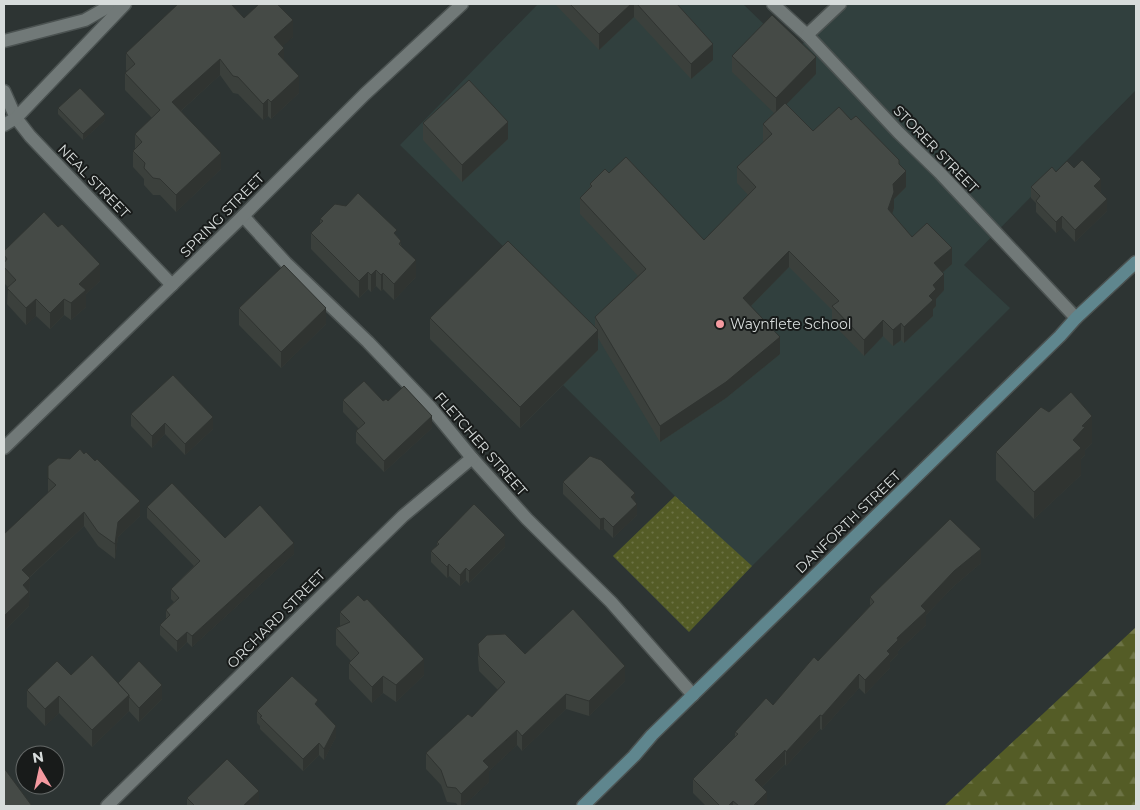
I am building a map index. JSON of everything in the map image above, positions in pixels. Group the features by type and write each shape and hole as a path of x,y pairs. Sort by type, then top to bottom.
{"street":[{"path":"4,41 85,20 113,4"},
{"path":"4,125 16,118 124,4"},
{"name":"SPRING STREET","path":"4,448 243,216 365,94 462,4"},
{"name":"STORER STREET","path":"773,4 807,35 1076,318"},
{"path":"807,35 840,4"},
{"name":"NEAL STREET","path":"4,91 16,118 30,136 172,285"},
{"name":"FLETCHER STREET","path":"243,216 286,263 368,342 431,408 472,458 527,519 612,602 693,695"},
{"name":"DANFORTH STREET","path":"583,806 693,695 1060,336 1076,318 1136,262"},
{"name":"ORCHARD STREET","path":"107,806 402,516 472,458"}],"shaded area":[{"name":"Waynflete School","path":"538,4 743,4 793,52 848,4 1136,4 1136,90 964,265 1010,308 752,566 689,632 613,556 675,496 563,385 520,428 430,339 513,256 400,145"}],"green space":[{"path":"675,496 752,566 689,632 613,556"},
{"path":"1136,627 1136,806 944,806"}],"building":[{"path":"178,4 231,4 244,18 259,4 277,4 293,20 274,37 284,48 278,54 299,76 271,102 268,99 263,104 238,77 233,76 220,59 172,102 221,153 176,195 160,179 153,178 144,168 145,163 133,151 142,142 135,134 160,110 125,73 135,64 126,53"},
{"path":"570,4 631,4 599,34"},
{"path":"637,4 677,4 713,44 691,64"},
{"path":"772,15 816,57 776,98 732,56"},
{"path":"469,80 508,122 462,165 423,123"},
{"path":"80,88 105,114 83,134 58,108"},
{"path":"785,103 813,131 839,107 851,120 856,116 899,160 899,164 906,171 893,184 894,192 888,209 912,237 927,223 952,248 934,263 944,274 933,285 936,289 929,296 933,300 904,327 901,323 893,330 883,320 864,340 832,306 839,301 789,251 743,298 780,337 726,382 660,426 595,317 646,269 580,198 592,186 590,184 605,169 609,173 626,157 704,240 756,187 737,167 772,134 763,124"},
{"path":"1082,160 1101,179 1094,186 1107,199 1075,230 1062,216 1056,222 1036,201 1040,196 1031,187 1052,167 1056,172 1067,161 1074,168"},
{"path":"358,193 397,230 394,233 401,241 399,244 416,260 394,284 383,273 381,275 376,270 371,275 368,272 359,281 311,233 323,221 320,219 335,204 346,206"},
{"path":"44,212 58,227 62,224 100,264 79,284 86,290 71,303 64,299 50,313 36,299 26,308 7,288 16,280 4,267 7,259 4,251"},
{"path":"508,241 598,330 520,407 430,318"},
{"path":"284,265 326,308 281,352 239,308"},
{"path":"173,375 213,417 185,444 165,423 152,436 131,414"},
{"path":"364,381 383,401 386,399 388,401 404,386 432,416 384,461 356,431 365,423 343,400"},
{"path":"1071,392 1092,416 1082,426 1085,427 1073,440 1081,448 1034,492 996,452 1041,407 1049,412"},
{"path":"80,449 95,461 97,459 140,501 118,522 115,544 98,532 84,512 22,570 30,578 23,585 29,592 4,616 4,534 56,485 48,478 48,466 58,458 70,459"},
{"path":"590,456 601,460 635,493 631,497 637,504 613,527 604,518 600,519 563,482"},
{"path":"172,483 225,538 260,505 294,543 192,636 187,632 177,641 160,625 170,615 166,610 179,598 171,589 200,561 147,507"},
{"path":"474,504 505,535 469,571 466,568 460,575 449,564 447,567 431,551 439,544 437,542"},
{"path":"950,519 981,549 954,571 921,606 926,611 897,638 898,640 887,651 890,654 865,680 859,674 822,716 820,715 786,752 785,750 755,780 767,792 753,806 739,806 733,801 728,806 720,806 693,779 738,734 735,732 766,698 773,705 814,657 818,661 874,602 870,597"},
{"path":"358,595 364,601 367,599 424,659 396,685 383,676 372,687 349,663 359,653 336,628 350,622 340,612"},
{"path":"573,609 625,666 589,701 566,694 522,736 517,730 483,761 489,767 461,794 456,788 447,787 441,770 426,753 468,714 472,717 505,682 479,656 478,644 487,635 505,634 525,654"},
{"path":"92,655 129,695 92,730 59,696 45,709 27,690 57,661 71,675"},
{"path":"139,661 162,685 139,708 118,683"},
{"path":"292,676 318,700 315,704 336,726 324,749 319,743 303,759 260,717 262,716 257,711"},
{"path":"227,759 259,791 243,806 195,806 187,798"},
{"path":"4,768 15,783 15,795 24,795 32,806 4,806"}],"place":[{"name":"Waynflete School","path":"720,324"}]}
